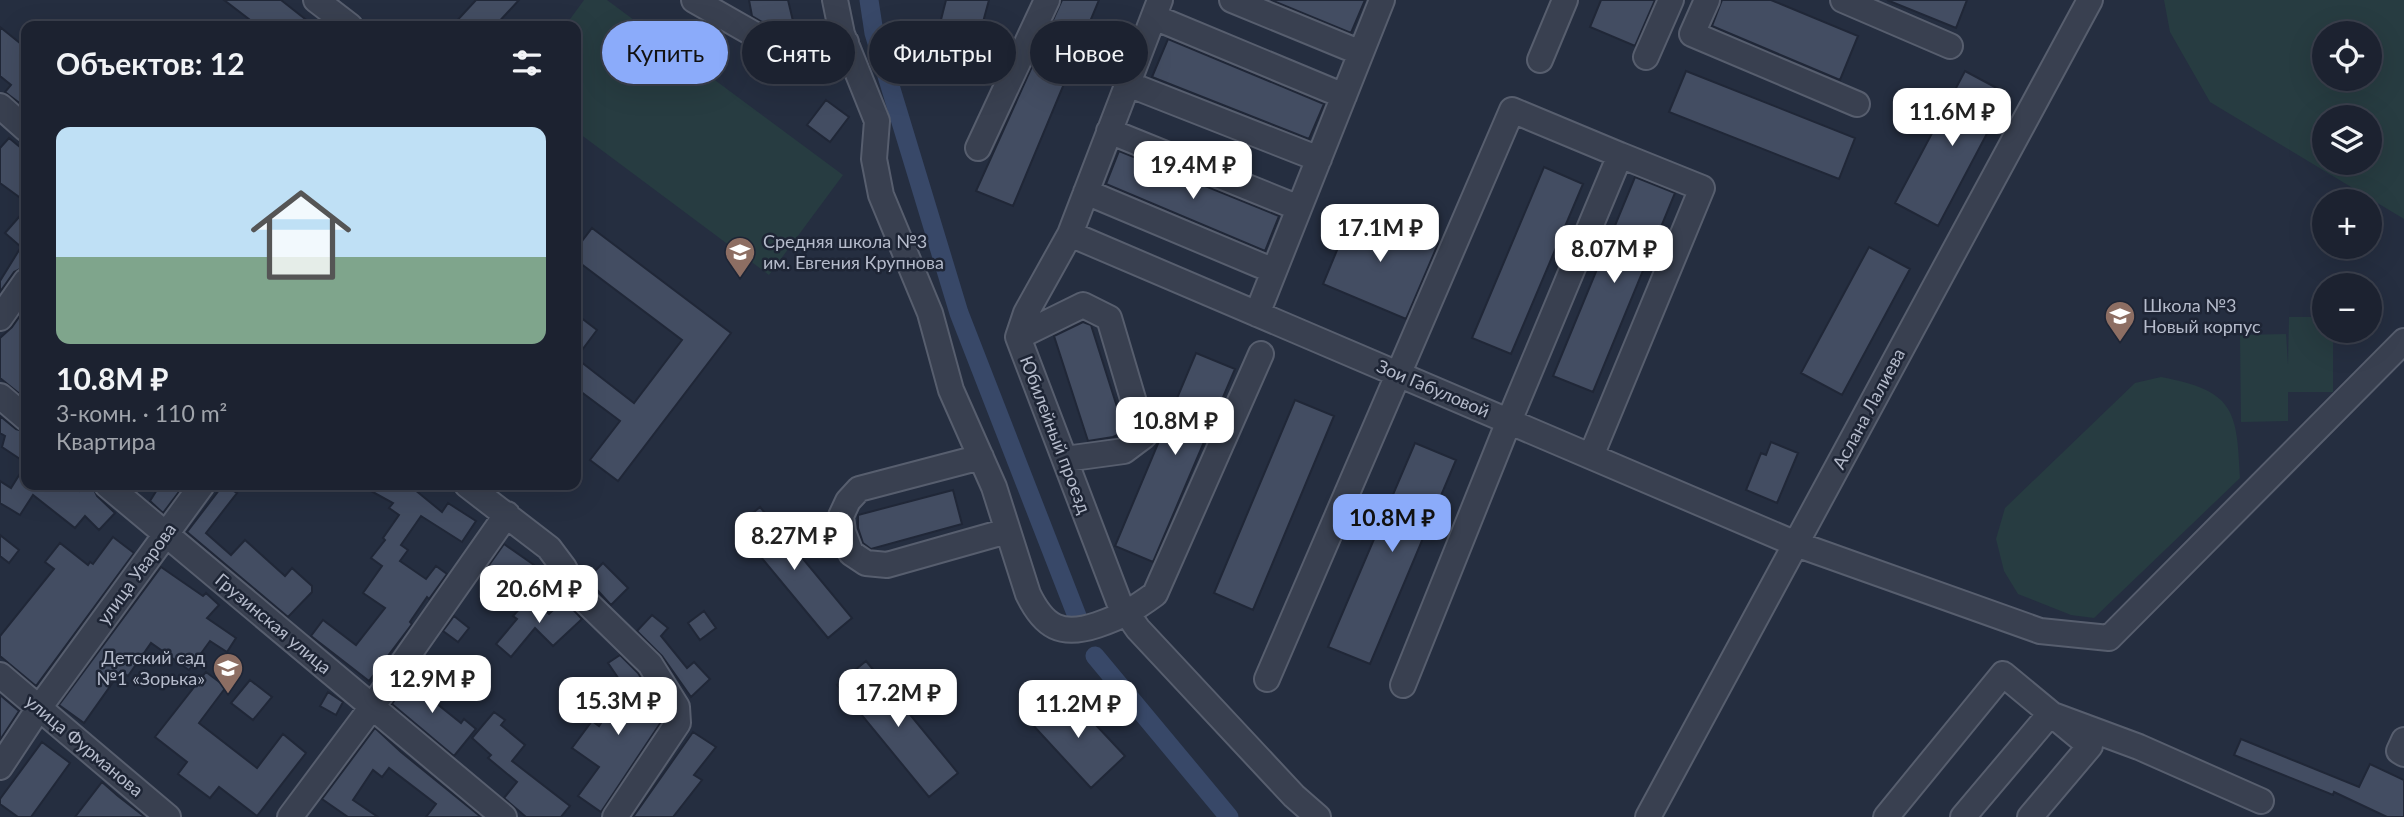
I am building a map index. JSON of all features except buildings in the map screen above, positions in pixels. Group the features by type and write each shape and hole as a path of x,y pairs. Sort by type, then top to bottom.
{"street":[{"path":"316,0 343,21"},
{"path":"694,0 742,27"},
{"path":"835,0 840,21"},
{"path":"978,148 1047,0"},
{"path":"1232,0 1361,53"},
{"path":"1258,314 1382,0"},
{"path":"1540,60 1565,0"},
{"path":"1646,57 1671,0"},
{"path":"1707,0 1692,34 1857,104"},
{"path":"1843,0 1950,46"},
{"name":"Аслана Лалиева","path":"1648,817 2090,0"},
{"path":"1157,9 1344,96"},
{"name":"Юбилейный проезд","path":"1148,32 1157,9"},
{"path":"855,65 877,121 874,159 881,195 930,313 951,390 994,487 1028,594 1045,620 1069,631 1082,630 1127,615 1155,594 1261,354"},
{"path":"1128,84 1319,159"},
{"name":"Юбилейный проезд","path":"1128,84 1070,234 1026,313 1018,337 1119,602 1127,615 1294,796 1318,817"},
{"path":"0,106 21,125"},
{"path":"1267,679 1512,110 1702,188 1591,456"},
{"path":"1109,131 1299,208"},
{"path":"1403,684 1620,155"},
{"path":"1086,192 1274,271"},
{"name":"Зои Габуловой","path":"1070,234 1796,544 2040,631 2109,638 2404,341"},
{"path":"0,318 21,288"},
{"path":"1018,337 1083,305 1109,318 1144,436 1124,451 1065,459"},
{"path":"0,396 21,414"},
{"path":"981,457 859,489 848,501 841,516 847,543 851,553 866,564 887,565 1007,531"},
{"name":"Грузинская улица","path":"113,490 504,817"},
{"name":"улица Уварова","path":"0,767 39,708 198,490"},
{"path":"474,490 549,548 564,568 577,593 650,664 677,707 678,723 615,817"},
{"path":"290,817 372,707 508,514"},
{"path":"1886,817 2003,674 2090,746 2030,817"},
{"name":"улица Фурманова","path":"0,675 168,817"},
{"path":"2050,714 2139,747 2261,801"},
{"path":"1963,817 2050,714"},
{"path":"2404,740 2399,751 2404,754"}],"green space":[{"path":"584,0 607,0 635,21 602,21 602,84 720,84 843,175 769,275 581,135 581,21 569,21"},
{"path":"2164,0 2404,0 2404,219 2382,206 2382,189 2354,189 2331,175 2382,175 2382,105 2312,105 2312,164 2210,102 2170,32"},
{"path":"2289,317 2312,317 2312,343 2333,343 2333,392 2288,392 2288,421 2241,422 2240,335 2286,334 2288,364"},
{"path":"2161,377 2204,389 2227,407 2237,435 2240,478 2094,618 2071,615 2018,594 2004,571 1996,539 2005,508 2135,383"}],"waterway":[{"path":"869,0 874,33 959,313 1077,616"},
{"path":"1095,656 1229,817"}],"place":[{"name":"Средняя школа №3 им. Евгения Крупнова","path":"740,279"},
{"name":"Школа №3 Новый корпус","path":"2120,343"},
{"name":"Детский сад №1 «Зорька»","path":"228,695"}]}
